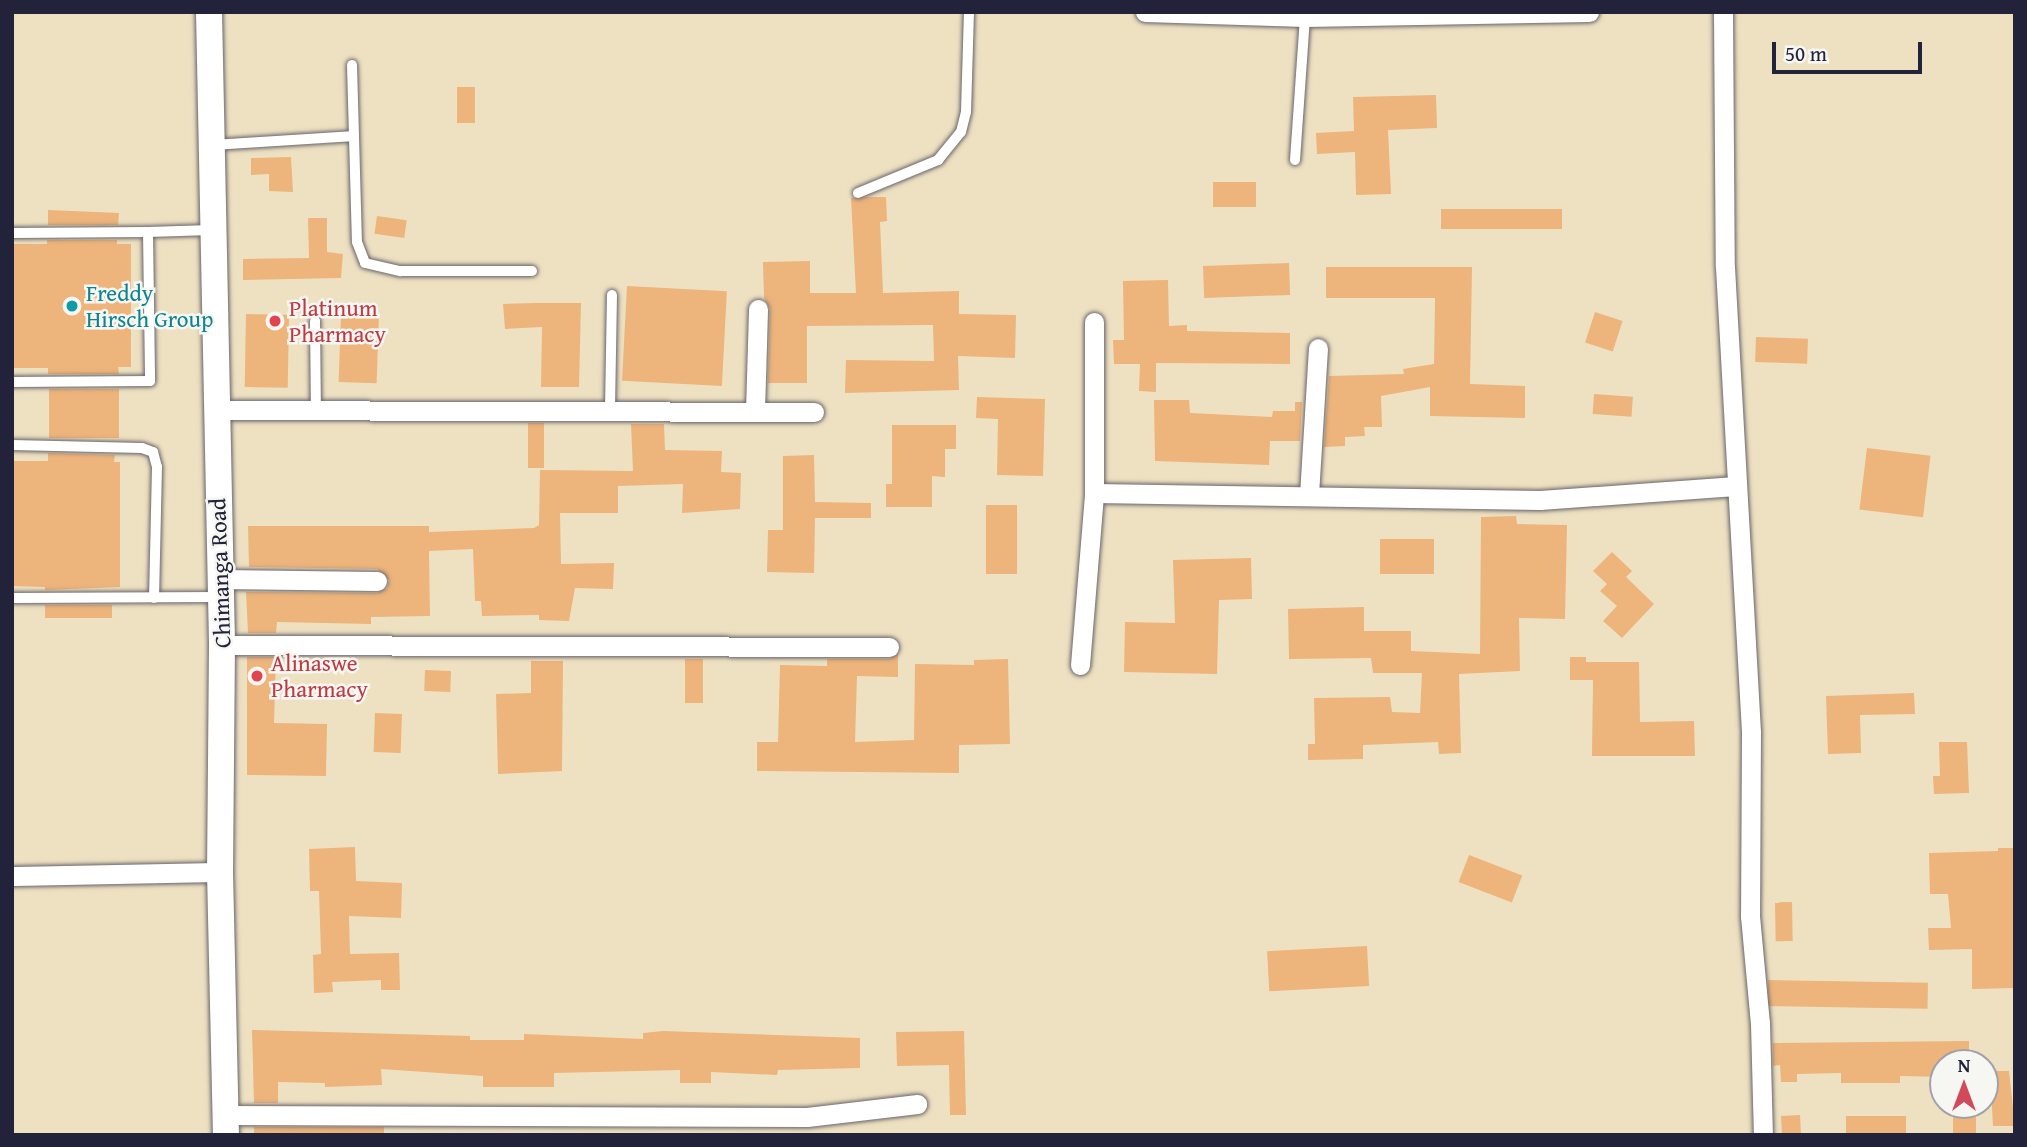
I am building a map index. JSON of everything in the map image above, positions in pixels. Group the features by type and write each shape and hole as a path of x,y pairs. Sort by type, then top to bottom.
{"street":[{"name":"Chimanga Road","path":"209,12 215,410 222,645 220,872 226,1125"},
{"path":"1144,12 1305,17 1589,12"},
{"path":"1723,12 1725,268 1735,486 1751,732 1750,916 1760,1023 1763,1135"},
{"path":"755,411 758,309"},
{"path":"1080,665 1094,493 1094,322"},
{"path":"1309,495 1318,348"},
{"path":"215,410 610,409 814,412"},
{"path":"1094,493 1540,500 1735,486"},
{"path":"220,588 377,581"},
{"path":"222,645 889,647"},
{"path":"12,876 220,872"},
{"path":"226,1125 807,1116 917,1104"}],"lane":[{"path":"858,192 938,160 961,132 966,112 969,12"},
{"path":"1295,160 1305,17"},
{"path":"352,65 357,242 365,262 401,271 532,271"},
{"path":"210,146 354,136"},
{"path":"12,233 213,230"},
{"path":"12,382 150,381 148,232"},
{"path":"610,409 612,295"},
{"path":"315,321 316,411"},
{"path":"12,445 142,448 153,452 157,467 154,598"},
{"path":"12,598 154,598 220,588"}],"building":[{"path":"457,87 475,87 475,123 457,123"},
{"path":"1436,95 1437,128 1388,130 1391,194 1356,195 1355,152 1317,154 1316,133 1354,131 1353,97"},
{"path":"291,157 293,192 269,191 269,174 251,175 251,158"},
{"path":"1213,182 1256,182 1256,207 1213,207"},
{"path":"886,197 887,221 880,222 883,293 959,291 959,314 1016,315 1015,358 958,356 959,390 845,393 846,360 934,361 933,325 807,326 807,383 768,383 770,309 764,298 763,262 810,261 810,293 856,293 851,198"},
{"path":"1441,209 1562,209 1562,229 1441,229"},
{"path":"48,210 119,213 118,225 48,225"},
{"path":"377,216 407,220 404,238 374,234"},
{"path":"308,218 327,218 327,252 343,254 341,278 243,280 243,259 309,258"},
{"name":"Freddy Hirsch Group","path":"47,240 117,240 117,244 131,244 131,367 118,367 119,374 48,374 48,368 12,368 12,244 47,244"},
{"path":"1289,263 1290,295 1204,298 1203,266"},
{"path":"1326,267 1472,267 1470,384 1525,386 1525,418 1430,416 1430,387 1381,396 1382,427 1364,427 1365,436 1345,437 1345,446 1324,447 1329,376 1404,374 1403,369 1434,364 1435,298 1326,298"},
{"path":"1168,280 1169,326 1187,325 1187,331 1290,333 1290,364 1156,363 1156,392 1139,391 1140,364 1114,364 1113,340 1124,340 1123,281"},
{"path":"627,286 727,291 722,386 622,381"},
{"path":"581,303 579,387 541,387 542,327 505,329 503,304"},
{"path":"1595,312 1623,321 1613,351 1585,342"},
{"path":"246,314 289,315 288,388 245,387"},
{"path":"341,314 379,315 377,383 339,382"},
{"path":"1756,337 1808,339 1807,364 1755,362"},
{"path":"49,389 119,389 119,438 49,438"},
{"path":"1594,394 1633,397 1632,417 1593,414"},
{"path":"977,397 1045,399 1043,476 997,475 998,419 976,418"},
{"path":"1154,400 1189,400 1190,413 1272,417 1273,411 1295,411 1295,402 1302,402 1300,441 1270,441 1269,465 1155,461"},
{"path":"528,423 544,423 544,468 528,468"},
{"path":"631,424 664,424 665,450 722,451 721,472 741,473 740,509 682,513 683,484 618,486 618,513 560,513 561,564 614,563 613,589 575,588 569,621 539,620 539,615 482,616 481,601 475,601 473,549 429,551 430,616 371,617 371,624 277,622 276,633 248,633 246,592 377,593 387,588 389,580 377,569 249,567 248,526 429,526 429,532 534,528 539,525 540,470 633,471"},
{"path":"892,425 956,425 956,449 945,449 945,477 932,476 932,507 886,507 886,484 892,484"},
{"path":"1867,448 1931,456 1923,517 1859,510"},
{"path":"48,453 115,455 114,462 120,462 120,587 45,590 45,587 12,586 12,461 48,461"},
{"path":"814,455 815,502 871,503 871,518 815,518 814,573 767,572 768,530 783,530 783,456"},
{"path":"986,505 1017,505 1017,574 986,574"},
{"path":"1516,516 1517,524 1567,525 1565,619 1519,618 1520,671 1459,674 1461,753 1439,754 1438,742 1363,745 1363,759 1308,760 1308,744 1315,744 1314,698 1390,697 1392,712 1420,713 1422,673 1373,673 1371,658 1289,659 1288,609 1364,607 1364,631 1411,631 1411,651 1480,654 1481,517"},
{"path":"1380,539 1434,539 1434,574 1380,574"},
{"path":"1612,552 1632,571 1626,577 1654,604 1622,638 1603,621 1617,606 1600,591 1607,584 1593,571"},
{"path":"1251,558 1252,599 1219,600 1217,674 1124,672 1125,622 1175,623 1173,560"},
{"path":"45,605 112,605 112,618 45,618"},
{"path":"898,654 898,677 857,676 855,742 914,740 915,664 974,665 974,660 1008,659 1010,744 959,745 959,773 757,771 757,742 778,742 780,665 827,666 827,659 889,659"},
{"path":"247,657 276,657 274,723 327,724 326,776 247,775"},
{"path":"1570,657 1586,657 1586,662 1639,662 1640,722 1694,721 1695,756 1592,756 1593,680 1570,680"},
{"path":"685,659 703,659 703,703 685,703"},
{"path":"531,661 563,661 562,771 498,774 496,694 531,693"},
{"path":"425,670 451,671 450,692 424,691"},
{"path":"1914,693 1915,714 1860,715 1861,753 1828,754 1826,696"},
{"path":"375,713 402,714 401,753 374,752"},
{"path":"1939,742 1967,742 1969,793 1934,794 1933,776 1940,776"},
{"path":"355,847 356,881 402,883 401,918 349,916 350,954 399,953 400,990 381,990 381,980 332,982 333,992 314,993 313,955 321,954 319,891 310,891 309,849"},
{"path":"1998,848 2015,848 2015,988 1972,989 1972,949 1929,950 1928,928 1951,928 1948,894 1930,894 1929,853 1998,851"},
{"path":"1469,855 1522,875 1512,903 1459,882"},
{"path":"1775,902 1792,902 1793,941 1776,941"},
{"path":"1367,946 1369,986 1269,991 1267,951"},
{"path":"1768,980 1928,983 1928,1009 1768,1006"},
{"path":"252,1030 470,1036 470,1040 524,1040 524,1034 643,1039 643,1033 663,1031 860,1038 860,1068 778,1070 777,1075 711,1072 711,1083 680,1083 680,1070 554,1073 554,1087 483,1087 483,1076 381,1069 382,1085 325,1087 325,1083 278,1082 278,1103 254,1103"},
{"path":"964,1031 966,1115 950,1115 949,1065 897,1066 896,1032"},
{"path":"1969,1041 1969,1049 1929,1049 1929,1077 1900,1076 1900,1083 1841,1083 1841,1073 1797,1074 1797,1082 1781,1082 1780,1065 1773,1066 1773,1043"},
{"path":"1999,1071 2009,1071 2015,1126 1993,1126 1993,1119 1999,1119"},
{"path":"1800,1115 1801,1135 1782,1135 1781,1116"},
{"path":"1846,1116 1906,1116 1906,1135 1846,1135"},
{"path":"1953,1119 1976,1119 1976,1135 1953,1135"},
{"path":"254,1127 384,1127 384,1135 254,1135"}],"place":[{"name":"Freddy Hirsch Group","path":"72,306"},
{"name":"Platinum Pharmacy","path":"275,321"},
{"name":"Alinaswe Pharmacy","path":"257,676"}]}
